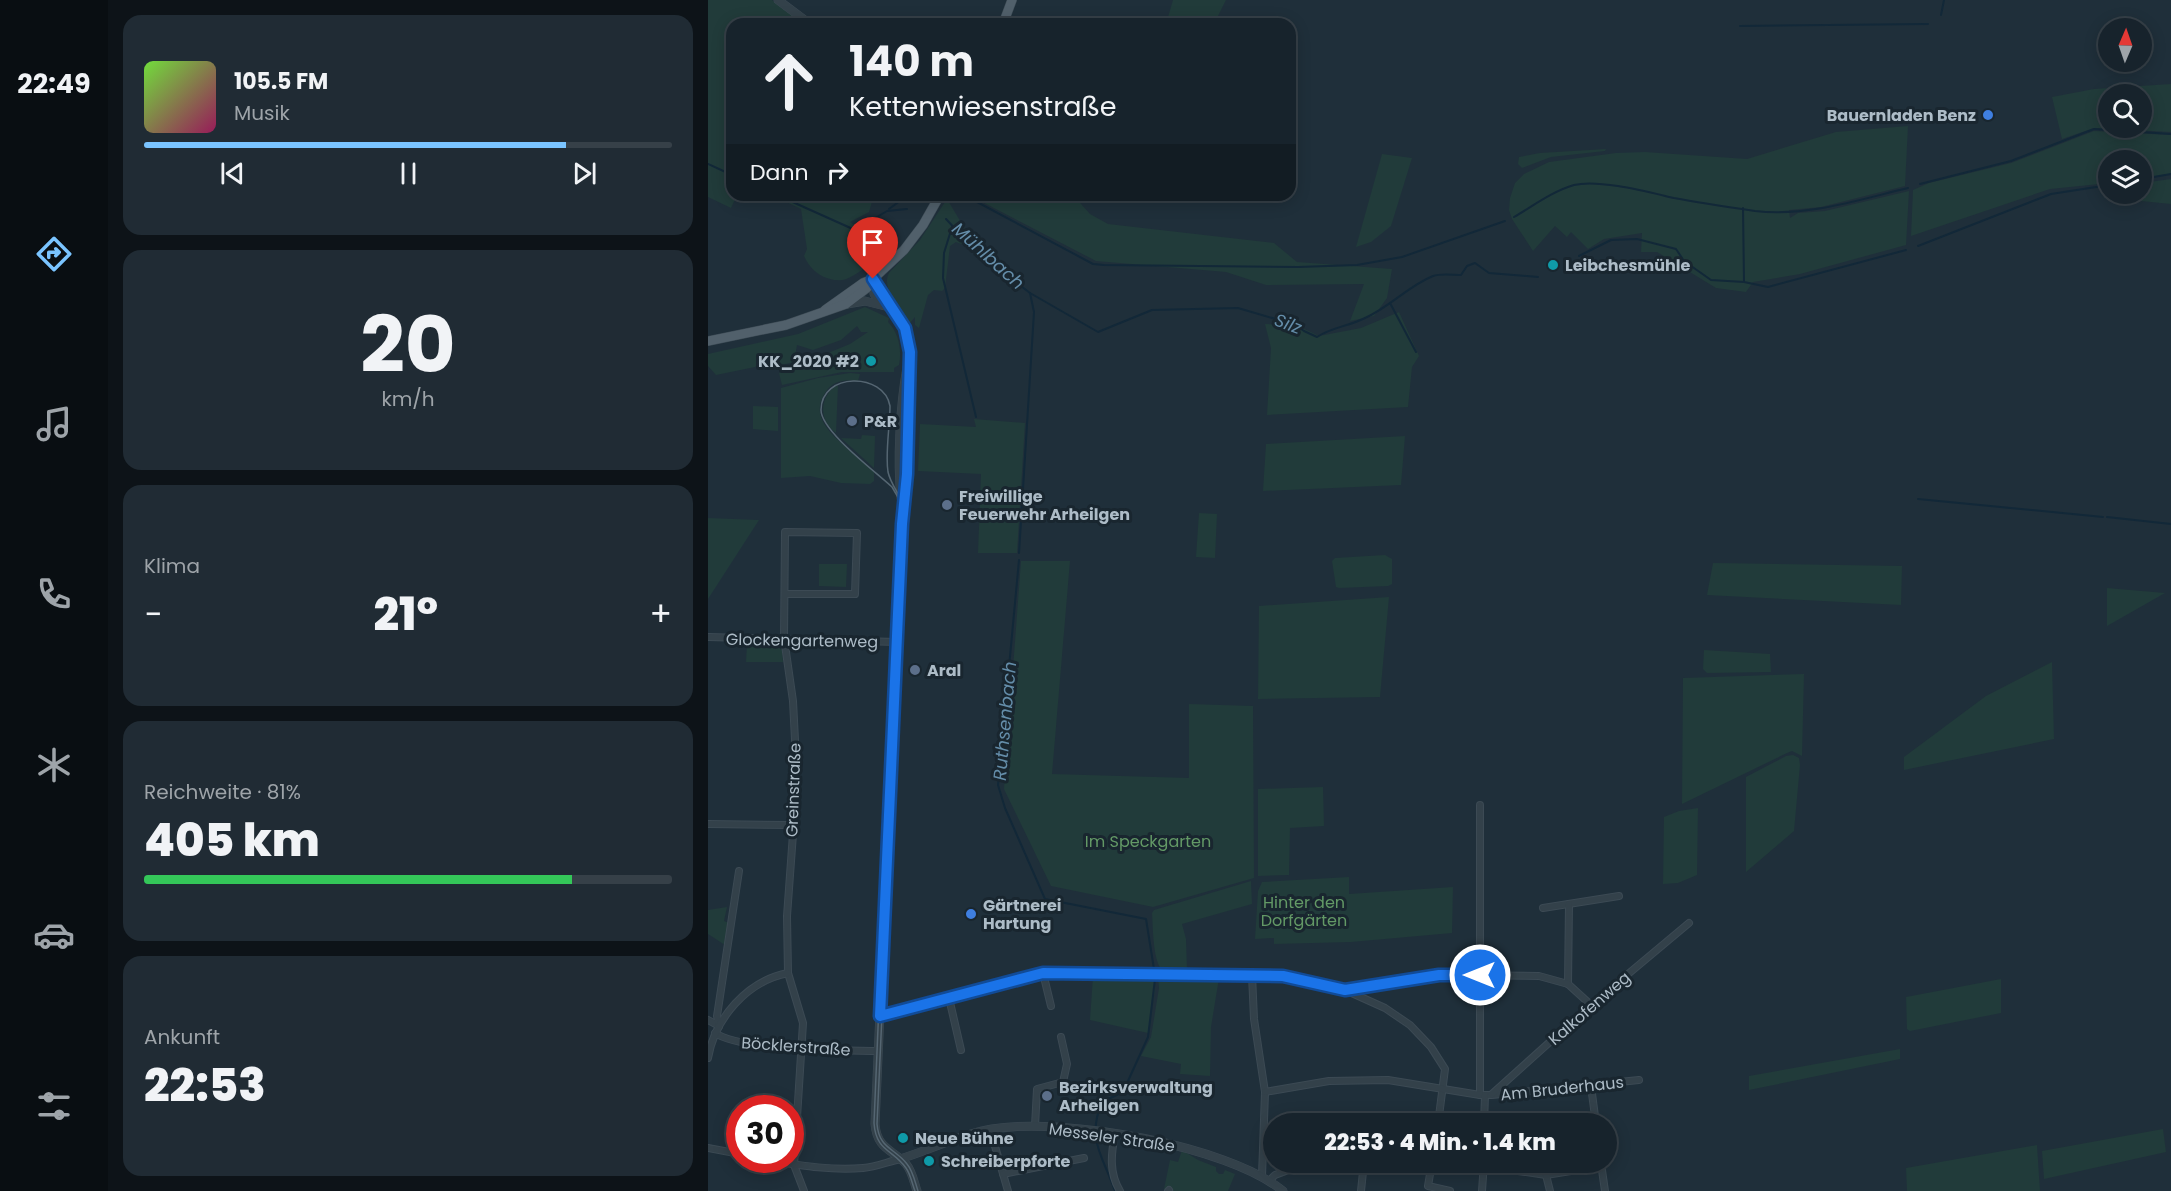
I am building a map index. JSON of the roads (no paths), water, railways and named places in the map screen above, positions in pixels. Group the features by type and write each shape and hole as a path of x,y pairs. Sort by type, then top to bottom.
{"main road":[{"path":"1005,18 1012,0"},
{"path":"708,341 779,327 846,304 867,288 910,242 937,201"},
{"path":"824,310 863,282 873,279"}],"street":[{"path":"778,0 802,18"},
{"path":"873,279 874,294 898,316"},
{"path":"873,279 905,328 908,342 908,359 903,388 899,473 903,511 876,1132 887,1150 908,1168 916,1191"},
{"path":"846,304 865,301 886,307"},
{"name":"Greinstraße","path":"785,594 855,594 857,533 785,532 784,638 796,739 797,779 787,916 788,973 802,1023 798,1095"},
{"name":"Glockengartenweg","path":"708,638 897,642"},
{"path":"1480,805 1480,975 1485,1113"},
{"path":"708,824 793,825"},
{"path":"708,1058 717,1030 717,1016 739,871"},
{"path":"1543,908 1619,896"},
{"path":"1568,984 1569,904"},
{"name":"Kalkofenweg","path":"1486,1095 1689,923"},
{"path":"717,1030 750,988 763,980 788,973"},
{"path":"880,1016 1043,973 1283,976 1345,990 1385,1008 1410,1025 1431,1047 1445,1069 1439,1113"},
{"path":"1043,973 1052,1006"},
{"path":"1252,975 1254,1019 1264,1092 1266,1178 1280,1173"},
{"path":"1345,990 1439,975 1539,976 1568,984 1591,1005"},
{"path":"949,998 961,1050"},
{"name":"Böcklerstraße","path":"708,1020 724,1039 732,1041 878,1051"},
{"path":"1035,1126 1037,1089 1063,1082 1067,1064 1061,1037"},
{"name":"Am Bruderhaus","path":"1264,1092 1329,1081 1396,1080 1486,1095 1639,1080"},
{"path":"1591,1086 1595,1113"},
{"name":"Messeler Straße","path":"900,1159 990,1129 1035,1126 1115,1134 1184,1148 1266,1178 1283,1191"},
{"path":"990,1129 1008,1191"},
{"path":"1115,1134 1111,1150 1112,1173 1120,1191"},
{"path":"708,1148 726,1151"},
{"path":"1003,1174 1018,1169 1084,1158"},
{"path":"804,1166 851,1169 871,1167 900,1159"},
{"path":"797,1173 804,1191"},
{"path":"1362,1191 1363,1173"},
{"path":"1430,1173 1428,1186 1449,1191"},
{"path":"1482,1191 1483,1173"},
{"path":"1535,1173 1546,1175 1556,1173"},
{"path":"1603,1173 1605,1191"},
{"path":"1546,1175 1550,1191"}],"waterway":[{"path":"1941,15 1944,0"},
{"path":"1740,26 1928,24"},
{"path":"1920,184 2011,161 2094,129 2171,134"},
{"name":"Mühlbach","path":"708,164 726,172"},
{"path":"2152,177 2171,174"},
{"path":"1514,217 1558,191 1584,184 1610,185 1694,202 1774,212 1813,210 1908,188"},
{"path":"1918,246 2051,194 2098,187"},
{"name":"Mühlbach","path":"790,201 855,230 887,211 907,209"},
{"path":"889,209 900,201"},
{"path":"975,201 1093,264 1104,265 1298,267 1357,265 1402,257 1505,221"},
{"path":"1743,208 1744,282"},
{"name":"Silz","path":"946,219 977,252 1030,293 1098,332 1152,310 1238,308 1296,325 1317,337 1359,321 1383,308 1424,280 1440,275 1461,275 1467,266 1475,263 1489,273 1538,277"},
{"path":"952,227 944,253 943,278 976,417"},
{"path":"1579,256 1611,240 1637,239 1676,249 1684,261 1711,280 1744,282 1768,287 1906,250"},
{"name":"Ruthsenbach","path":"1019,553 1034,312 1030,293"},
{"path":"1390,303 1416,352"},
{"path":"1918,499 2103,517"},
{"path":"2107,517 2171,524"},
{"name":"Ruthsenbach","path":"1019,560 998,785 1005,808 1045,899 1146,919 1154,969"},
{"name":"Ruthsenbach","path":"1115,1191 1098,1148 1097,1115 1102,1102 1123,1092 1148,1037 1155,979"}],"tram line":[{"path":"915,1191 906,1168 878,1140 874,1123 900,506 892,487 839,440 823,419 821,410 824,398 831,389 841,383 853,381 866,382 877,387 885,395 890,406 888,472 905,511 877,1124 881,1139 909,1167 918,1191"}],"place":[{"name":"Bauernladen Benz","path":"1988,115"},
{"name":"Leibchesmühle","path":"1553,265"},
{"name":"KK_2020 #2","path":"871,361"},
{"name":"P&R","path":"852,421"},
{"name":"Freiwillige Feuerwehr Arheilgen","path":"947,505"},
{"name":"Aral","path":"915,670"},
{"name":"Gärtnerei Hartung","path":"971,914"},
{"name":"Bezirksverwaltung Arheilgen","path":"1047,1096"},
{"name":"Neue Bühne","path":"903,1138"},
{"name":"Schreiberpforte","path":"929,1161"}],"park label":[{"name":"Im Speckgarten","path":"1148,841"},
{"name":"Hinter den Dorfgärten","path":"1304,911"}]}
